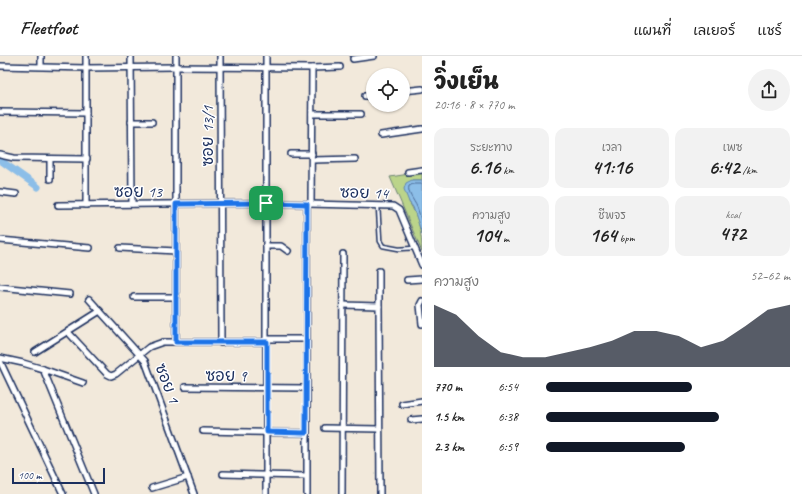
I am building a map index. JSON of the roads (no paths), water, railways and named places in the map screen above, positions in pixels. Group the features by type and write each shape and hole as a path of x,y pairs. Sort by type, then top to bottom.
{"street":[{"path":"41,56 41,66"},
{"path":"86,56 86,205"},
{"path":"131,56 132,204"},
{"path":"176,56 176,342"},
{"name":"ซอย 13/1","path":"220,56 221,342"},
{"path":"266,56 266,494"},
{"path":"353,59 374,56"},
{"path":"0,66 86,68 340,67"},
{"path":"307,494 306,339 309,204 312,157 312,68"},
{"path":"410,90 422,89"},
{"path":"0,112 86,113"},
{"path":"312,114 361,114"},
{"path":"131,122 152,122"},
{"path":"381,135 422,129"},
{"path":"291,154 355,160"},
{"path":"0,155 14,158 87,159"},
{"path":"50,159 50,179"},
{"path":"408,172 422,170"},
{"path":"0,192 16,194"},
{"name":"ซอย 13","path":"58,204 266,203"},
{"name":"ซอย 14","path":"266,203 393,206 397,208 422,265"},
{"path":"0,240 90,248"},
{"path":"266,246 281,246 288,251"},
{"path":"120,248 176,251"},
{"path":"342,494 343,254"},
{"path":"379,271 380,494"},
{"path":"407,280 422,279"},
{"path":"0,287 70,294"},
{"path":"134,297 176,297"},
{"name":"ซอย 1","path":"89,298 140,354 148,367 194,494"},
{"path":"422,301 420,305 422,324"},
{"path":"343,305 379,306"},
{"path":"35,352 100,311"},
{"path":"68,332 110,376 116,374 140,354 155,344 176,342 306,339"},
{"path":"0,359 23,362 83,383"},
{"path":"0,359 63,494"},
{"path":"43,369 94,494"},
{"name":"ซอย 9","path":"185,387 306,388"},
{"path":"402,404 422,401"},
{"path":"411,420 422,419"},
{"path":"325,428 379,429"},
{"path":"203,431 306,433"},
{"path":"223,474 306,476"},
{"path":"152,488 188,477"}],"lane":[{"path":"378,205 380,241 383,246 399,249 415,248"}],"water":[{"path":"412,180 422,180 422,234 413,207 409,202 404,189 406,183"}],"waterway":[{"path":"0,160 38,187"}]}
